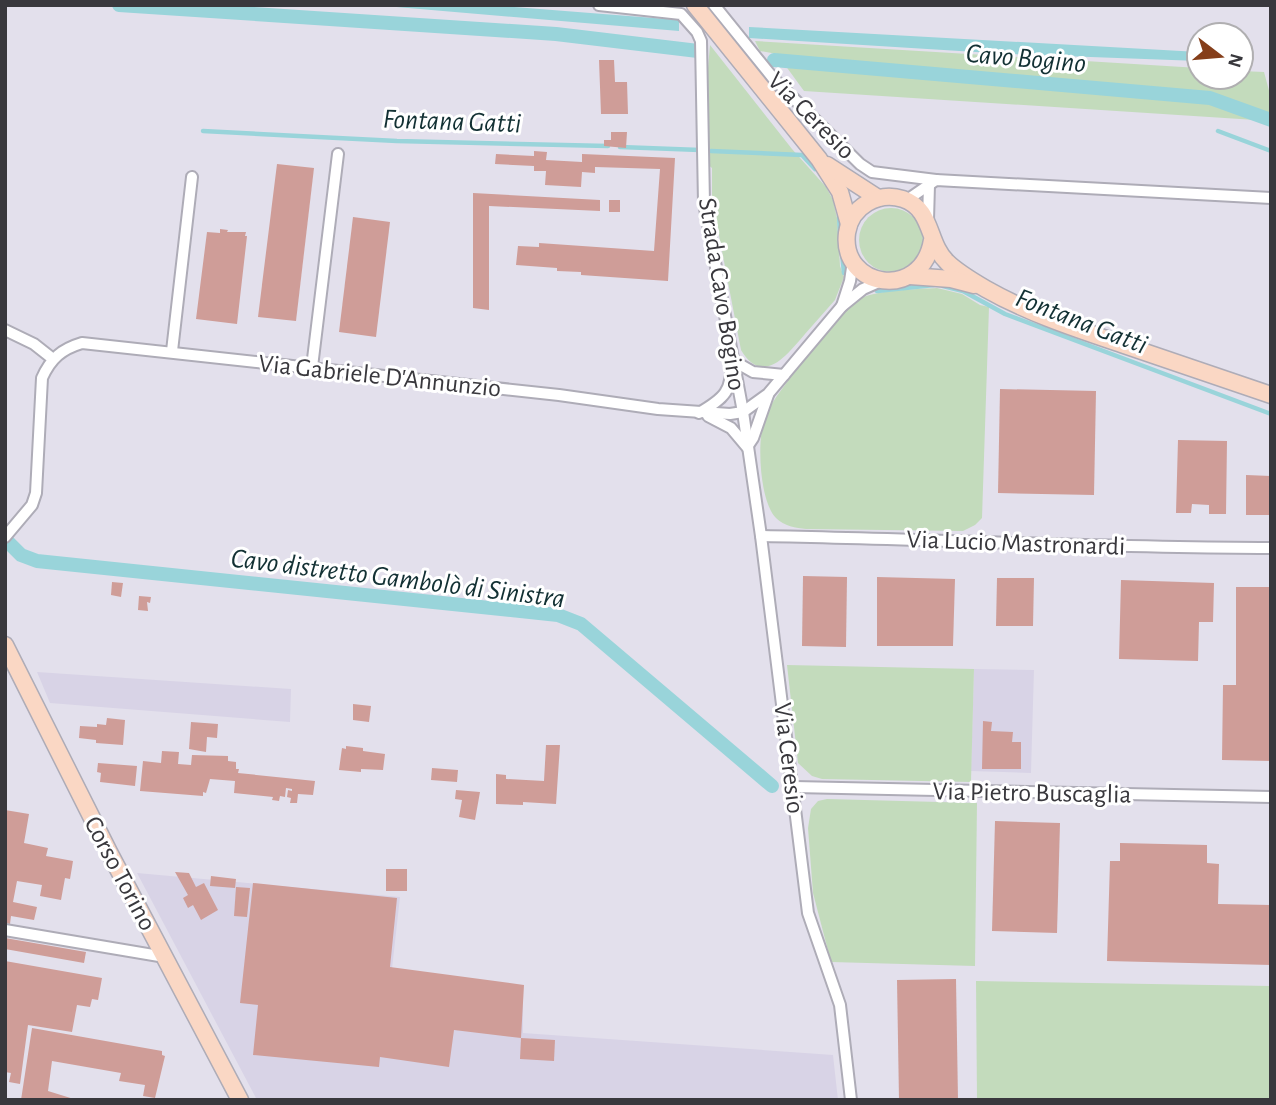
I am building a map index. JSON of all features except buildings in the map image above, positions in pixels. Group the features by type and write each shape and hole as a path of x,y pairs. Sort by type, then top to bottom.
{"main road":[{"path":"695,5 819,159 841,192 849,224 847,243 853,261 865,274 881,281 896,281 911,276 951,279 985,289"},
{"path":"819,159 878,198"},
{"path":"849,224 860,208 878,198 906,200 920,209 928,222 932,240 946,261 985,289 1044,318 1271,395"},
{"path":"911,276 926,261 932,240"},
{"name":"Corso Torino","path":"5,645 109,852 240,1100"}],"street":[{"name":"Strada Cavo Bogino","path":"599,5 681,14 700,37 703,49 704,203 743,412"},
{"name":"Via Ceresio","path":"714,5 773,78 860,164 872,172 933,182"},
{"path":"312,368 338,154"},
{"path":"172,351 192,177"},
{"path":"906,200 933,182 1271,198"},
{"path":"928,222 933,182"},
{"path":"842,306 853,261"},
{"path":"743,412 768,394 842,306 863,289 881,281"},
{"path":"5,330 34,344 53,359 42,377 36,493 32,505 9,526 5,537"},
{"name":"Via Gabriele D'Annunzio","path":"53,359 60,352 82,342 699,413 743,412"},
{"path":"699,413 727,393 732,375 732,360 753,372 784,375"},
{"path":"699,413 731,428 747,447 768,394"},
{"name":"Via Ceresio","path":"743,412 794,787 808,913 840,1005 851,1100"},
{"name":"Via Lucio Mastronardi","path":"761,536 1179,548 1271,548"},
{"name":"Via Pietro Buscaglia","path":"794,787 1271,797"},
{"path":"5,930 165,957"}],"shaded area":[{"path":"974,669 1034,670 1031,773 971,771"},
{"path":"37,672 291,689 290,722 50,703"},
{"path":"137,873 400,897 392,969 523,986 523,1033 833,1055 838,1100 257,1100"}],"green space":[{"path":"755,41 1185,67 1185,91 1255,91 1255,72 1264,72 1271,98 1271,121 804,91 777,54 760,51"},
{"path":"710,45 792,149 826,187 833,200 837,218 840,266 844,277 835,300 783,358 766,367 749,361 741,350 712,199 712,168 707,164 707,80"},
{"path":"891,208 903,210 914,217 921,228 921,252 914,263 903,270 891,272 879,270 868,263 861,252 859,240 861,228 868,217 879,210"},
{"path":"937,288 962,294 980,305 989,307 982,518 963,531 806,529 779,521 770,510 766,498 760,452 763,424 772,403 840,317 862,298 888,292"},
{"path":"787,665 974,669 971,782 822,779 812,776 798,763"},
{"path":"827,799 977,803 975,966 831,962 813,893 808,828 811,809 818,801"},
{"path":"976,981 1271,986 1271,1100 977,1100"}],"water":[{"path":"373,5 489,5 679,20 679,31"},
{"path":"749,27 1185,51 1185,60 1008,54 749,38"}],"waterway":[{"name":"Cavo Bogino","path":"119,5 556,34 698,51"},
{"name":"Cavo Bogino","path":"774,60 1210,98 1271,120"},
{"name":"Fontana Gatti","path":"203,131 397,141 608,146"},
{"path":"1218,131 1271,151"},
{"name":"Fontana Gatti","path":"620,147 700,150"},
{"name":"Fontana Gatti","path":"711,151 802,155 815,169"},
{"name":"Fontana Gatti","path":"839,215 840,234"},
{"name":"Fontana Gatti","path":"842,253 844,273"},
{"name":"Fontana Gatti","path":"877,291 934,285"},
{"name":"Fontana Gatti","path":"943,286 963,291 1005,314 1271,414"},
{"name":"Cavo distretto Gambolò di Sinistra","path":"9,543 21,555 37,561 558,615 581,624 772,786"}]}
